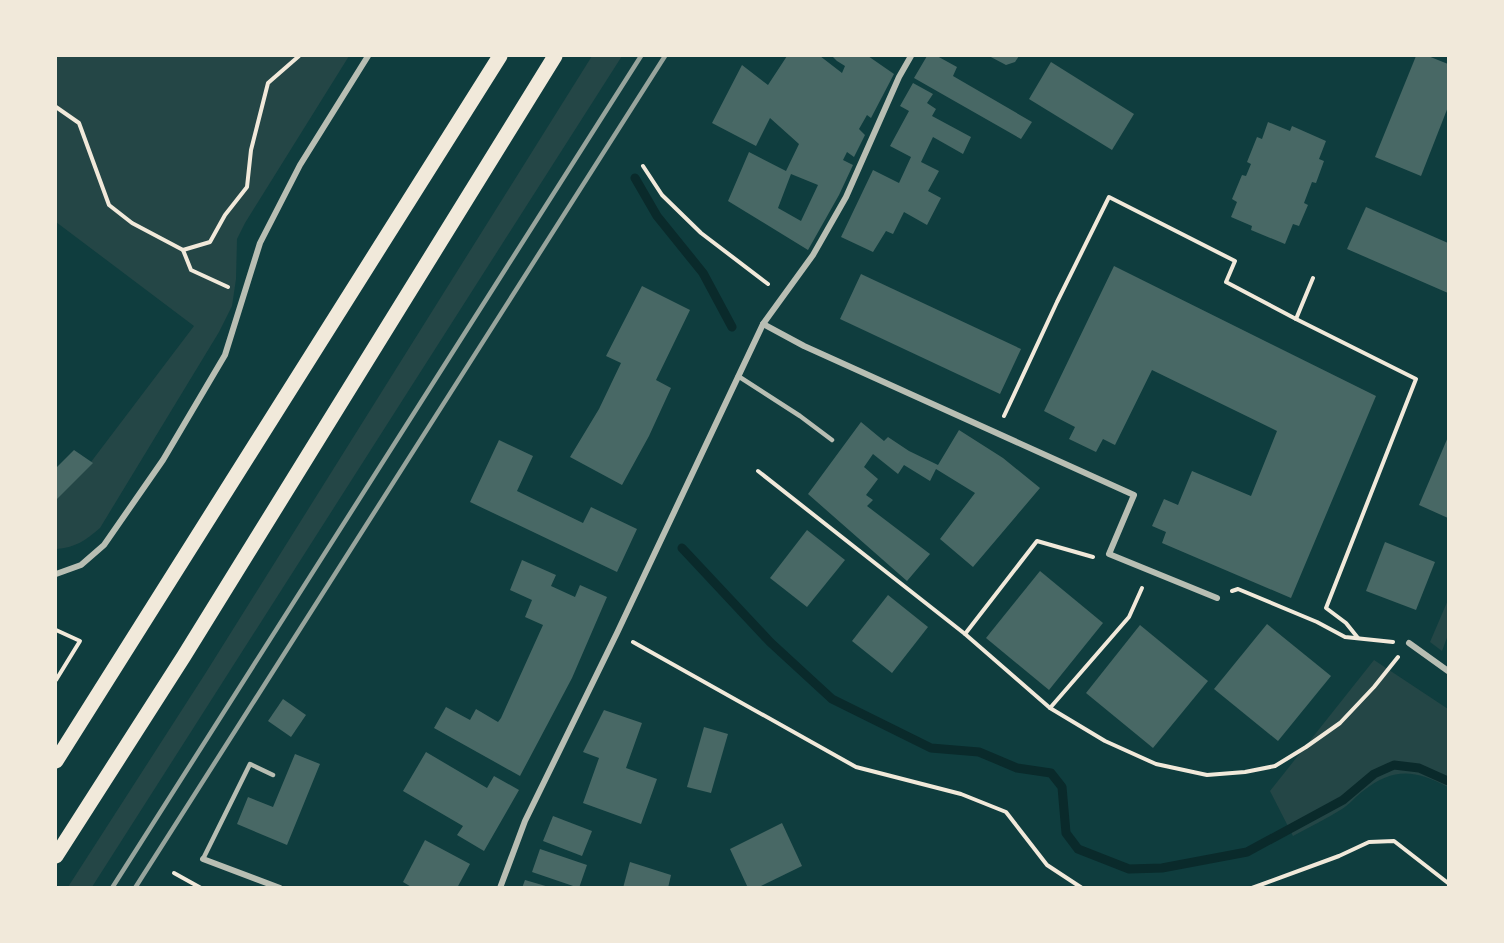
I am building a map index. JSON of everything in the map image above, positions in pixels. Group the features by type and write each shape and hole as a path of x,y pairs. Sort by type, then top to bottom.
{"main road":[{"path":"56,761 500,56"},
{"path":"56,856 184,656 555,56"}],"street":[{"path":"56,574 81,565 104,545 163,460 225,355 260,243 300,165 369,56"},
{"path":"500,888 525,821 763,324 813,255 846,197 899,77 911,56"},
{"path":"763,324 804,346 1134,495 1108,554 1217,598"},
{"path":"1409,643 1449,671"},
{"path":"203,859 280,888"}],"lane":[{"path":"738,376 800,416 832,440"},
{"path":"203,859 250,764 273,775"}],"path":[{"path":"183,250 210,242 225,215 247,187 251,150 268,83 299,56"},
{"path":"56,107 79,123 109,205 132,223 183,250 191,270 243,294"},
{"path":"644,165 662,195 701,233 783,295"},
{"path":"996,433 1109,197 1235,261 1226,282 1416,379 1326,608 1346,623 1358,639"},
{"path":"1296,319 1313,279"},
{"path":"758,471 965,634 1050,708 1105,741 1156,765 1207,775 1245,772 1275,766 1340,723 1374,687 1409,643"},
{"path":"965,634 1036,541 1089,556 1108,554"},
{"path":"1050,708 1129,617 1149,570"},
{"path":"1217,598 1238,589 1317,622 1344,637 1409,643"},
{"path":"56,630 80,641 56,680"},
{"path":"617,633 856,767 961,794 1006,812 1047,865 1082,888"},
{"path":"1252,888 1339,856 1369,842 1394,841 1449,883"},
{"path":"174,873 201,888"}],"shaded area":[{"path":"56,56 349,56 237,239 236,279 232,306 219,332 100,528 80,543 56,549 56,493 91,462 194,326 56,222"},
{"path":"592,56 622,56 92,887 68,887 205,674"},
{"path":"1448,600 1448,635 1442,651 1430,642"},
{"path":"1374,660 1448,709 1448,787 1415,774 1385,778 1374,783 1342,809 1293,836 1270,791"}],"building":[{"path":"787,56 820,56 842,73 845,66 832,56 868,56 894,74 871,118 867,115 859,129 865,135 854,157 847,152 843,160 853,165 808,250 728,201 749,152 786,171 799,144 770,118 756,146 712,123 742,65 768,85","holes":["791,174 818,185 801,221 778,208"]},
{"path":"927,56 937,56 957,67 953,76 1032,122 1021,139 914,78"},
{"path":"989,56 1019,56 1015,62 1006,65"},
{"path":"1416,56 1428,56 1448,64 1448,107 1421,176 1375,157"},
{"path":"1051,62 1134,114 1112,150 1029,99"},
{"path":"913,83 933,94 927,103 936,109 932,116 971,137 963,154 933,137 921,162 939,171 928,191 941,198 927,225 904,212 893,234 886,231 873,252 841,237 873,170 899,183 911,157 890,146 909,111 900,106"},
{"path":"1268,122 1290,131 1292,126 1326,141 1319,159 1324,161 1316,183 1312,182 1304,203 1308,205 1299,226 1293,224 1285,244 1251,230 1252,226 1231,217 1237,202 1232,199 1242,175 1246,176 1251,164 1247,162 1257,137 1262,139"},
{"path":"1366,207 1448,243 1448,293 1347,249"},
{"path":"1114,266 1376,396 1291,598 1162,543 1166,532 1152,526 1164,499 1178,505 1192,471 1251,496 1277,431 1152,370 1115,445 1103,439 1096,452 1069,439 1075,427 1044,411"},
{"path":"861,274 1021,349 1000,394 840,319"},
{"path":"642,286 690,310 656,380 671,388 649,436 622,485 570,457 599,409 621,363 606,356"},
{"path":"861,422 884,441 888,437 909,451 938,465 959,430 1003,458 1040,488 973,567 940,539 975,493 936,469 930,481 904,465 898,474 873,454 864,467 878,479 866,495 873,500 867,506 930,554 907,581 808,494"},
{"path":"1448,437 1448,518 1419,505"},
{"path":"499,440 533,456 517,491 583,523 591,507 637,529 617,572 470,502"},
{"path":"74,450 93,463 56,500 56,468"},
{"path":"807,530 845,560 807,607 770,578"},
{"path":"1385,542 1435,562 1416,610 1366,591"},
{"path":"522,560 556,575 551,586 575,597 580,585 607,597 572,678 520,776 434,728 446,707 470,720 476,709 498,722 501,718 543,625 525,617 532,600 510,590"},
{"path":"1040,571 1103,623 1049,690 986,638"},
{"path":"888,595 928,627 892,673 852,641"},
{"path":"1267,624 1331,676 1278,741 1214,689"},
{"path":"1140,625 1208,681 1153,748 1086,693"},
{"path":"283,699 306,715 291,737 268,721"},
{"path":"604,710 642,723 626,768 657,779 641,824 583,803 599,758 583,752"},
{"path":"704,727 728,734 711,793 687,787"},
{"path":"426,752 487,788 494,776 519,790 484,851 457,835 463,826 403,791"},
{"path":"295,754 320,764 287,845 237,824 248,797 273,807"},
{"path":"553,816 592,831 582,856 543,841"},
{"path":"782,823 802,866 757,888 748,888 730,849"},
{"path":"425,840 470,864 457,888 413,888 403,882"},
{"path":"540,849 587,865 579,888 532,872"},
{"path":"630,862 671,875 668,888 623,888"},
{"path":"525,880 549,887 549,888 522,888"}],"waterway":[{"path":"635,178 657,216 703,273 732,327"},
{"path":"682,548 770,642 832,699 931,748 979,752 1017,768 1051,773 1062,787 1066,833 1078,849 1129,869 1162,868 1247,852 1343,800 1374,774 1394,765 1419,768 1448,781"}],"railway":[{"path":"112,888 641,56"},
{"path":"135,888 665,56"}]}
